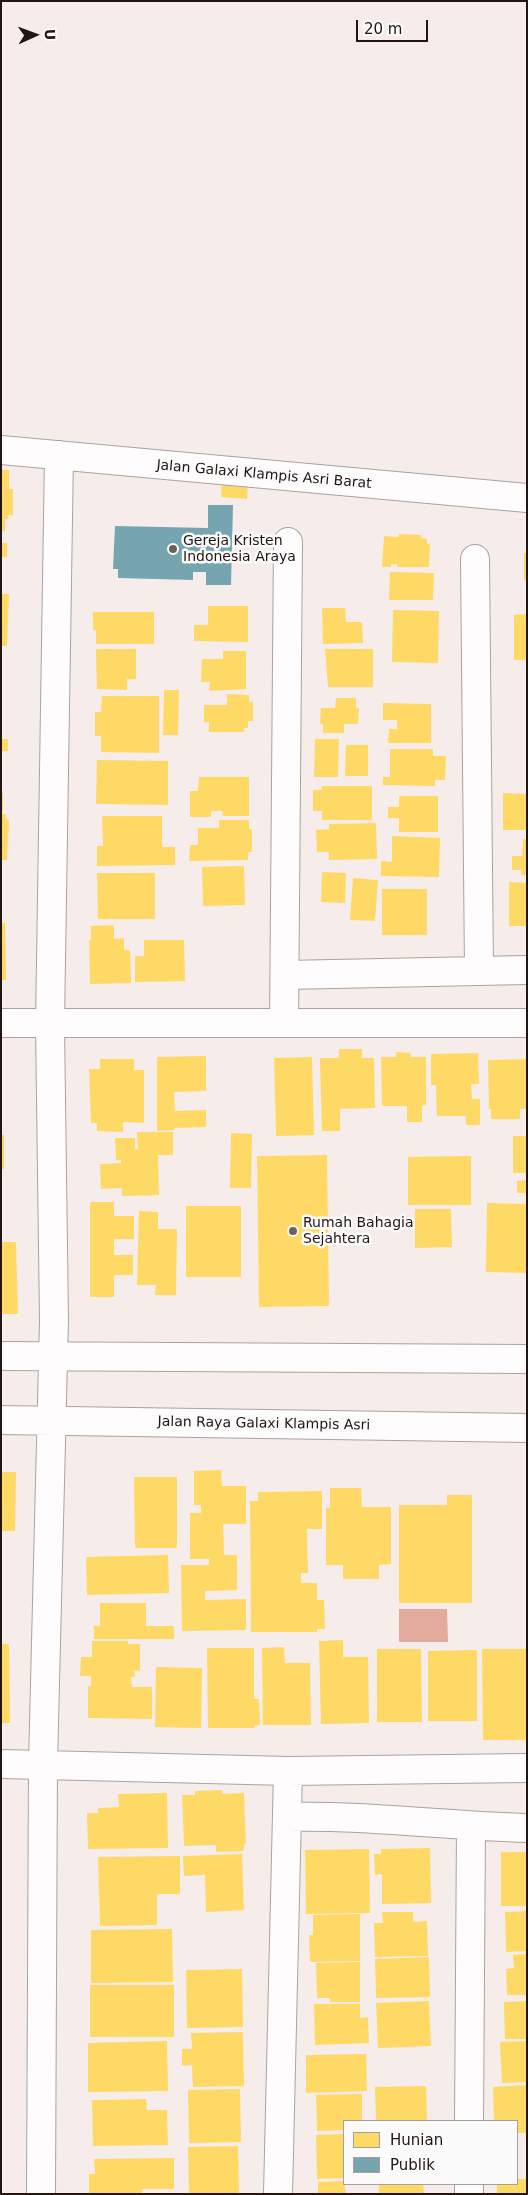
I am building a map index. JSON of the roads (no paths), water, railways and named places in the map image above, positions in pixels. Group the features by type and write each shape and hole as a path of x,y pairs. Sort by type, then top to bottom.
{"street":[{"name":"Jalan Galaxi Klampis Asri Barat","path":"1,450 527,498"},
{"path":"41,2194 43,1764 50,1420 54,1321 50,1024 59,455"},
{"path":"284,1023 288,542"},
{"path":"475,559 479,970"},
{"path":"285,975 527,970"},
{"path":"1,1023 527,1023"},
{"path":"1,1356 527,1359"},
{"name":"Jalan Raya Galaxi Klampis Asri","path":"1,1420 527,1428"},
{"path":"1,1764 288,1771 527,1768"},
{"path":"278,2194 288,1771"},
{"path":"287,1817 324,1816 471,1827 527,1828"},
{"path":"469,2120 471,1827"}],"place":[{"name":"Gereja Kristen Indonesia Araya","path":"173,549"},
{"name":"Rumah Bahagia Sejahtera","path":"293,1231"}]}
